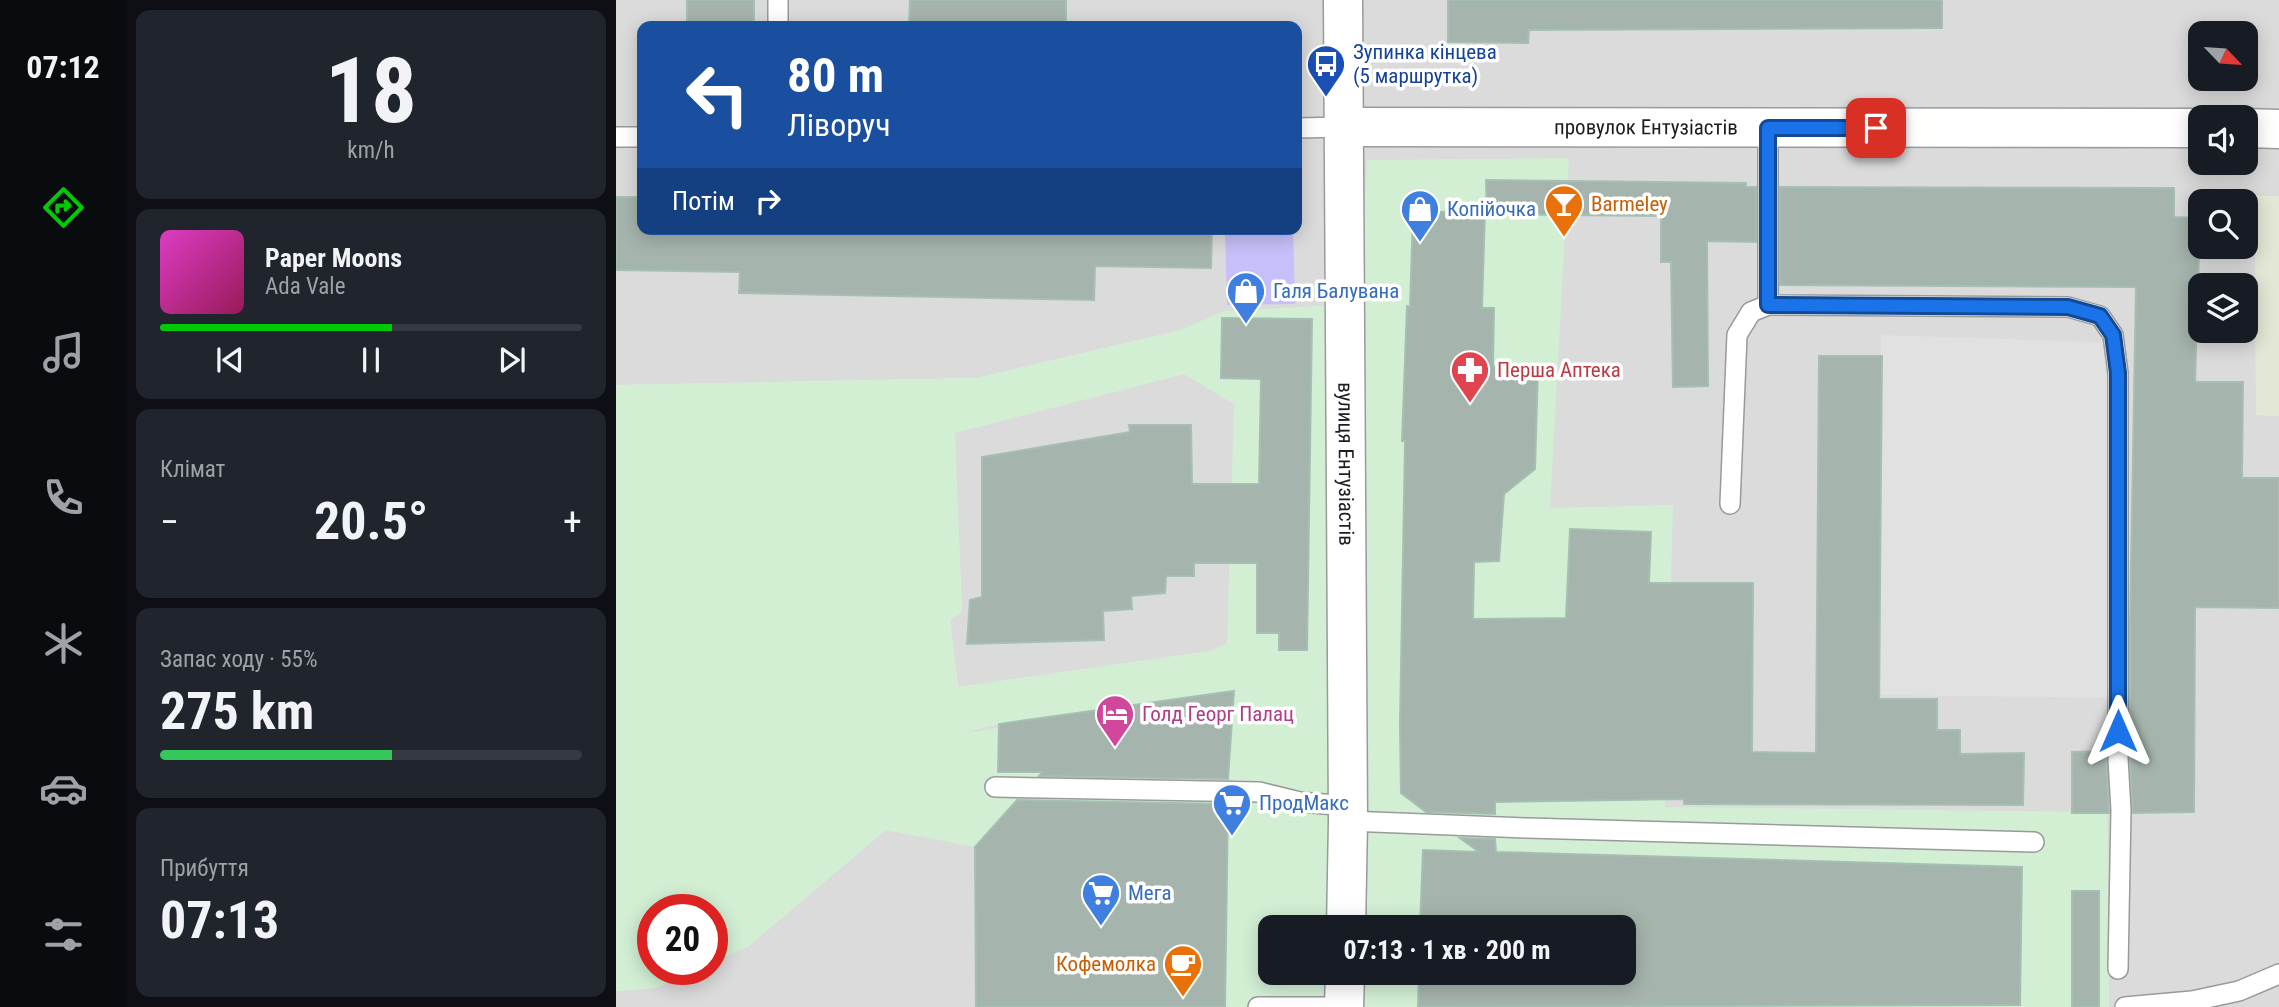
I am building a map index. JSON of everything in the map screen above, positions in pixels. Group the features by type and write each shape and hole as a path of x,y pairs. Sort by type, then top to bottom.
{"street":[{"name":"вулиця Ентузіастів","path":"1343,0 1348,813 1346,915"},
{"name":"провулок Ентузіастів","path":"1345,127 2188,128"},
{"path":"2258,128 2279,128"},
{"path":"1344,1007 1345,985"}],"lane":[{"path":"778,0 778,21"},
{"path":"1302,128 1345,127"},
{"path":"1768,128 1768,305"},
{"path":"616,137 637,137"},
{"path":"1730,504 1737,335 1751,312 1768,305 2068,307 2100,316 2113,335 2118,373 2118,758 2121,810 2118,969"},
{"path":"995,787 1259,793 1348,813 1527,828 2034,842"},
{"path":"2125,1007 2192,1001 2239,991 2279,974"},
{"path":"1258,1007 1344,1007"}],"shaded area":[{"path":"616,0 2279,0 2279,196 2258,196 2258,189 2188,189 2188,259 2255,259 2255,273 2188,273 2188,343 2256,343 2256,415 2279,416 2279,1007 2109,1007 2107,812 1364,915 1258,915 1258,985 1319,985 1410,1007 616,1007 616,991 656,988 663,985 728,985 728,955 749,946 951,735 999,724 1234,691 1227,643 1211,651 958,687 950,620 962,611 954,433 1183,374 1177,331 977,378 616,385"},
{"path":"1569,158 1550,508 1673,505 1665,807 2107,812 2109,1007 976,1007 975,847 886,830 749,946 728,955 728,894 637,894 637,985 663,985 656,988 616,991 616,385 977,378 1178,331 1224,311 1359,304 1367,160","holes":["1184,374 1234,404 1227,643 1211,651 958,687 950,620 962,612 955,433","1160,702 966,733 999,724"]},
{"path":"2258,196 2279,196 2279,416 2256,415 2258,273 2255,273 2255,259 2258,259"},
{"path":"1225,235 1293,235 1295,304 1227,305"},
{"path":"1881,335 2126,343 2124,698 1881,695"}],"building":[{"path":"687,0 754,0 754,21 687,21"},
{"path":"910,0 1066,0 1066,21 909,21"},
{"path":"1448,0 1942,0 1942,28 1529,30 1528,43 1448,42"},
{"path":"1486,180 1746,183 1746,187 1756,187 1756,242 1707,241 1708,386 1673,387 1671,262 1661,262 1661,216 1487,214"},
{"path":"1780,187 2174,188 2174,217 2188,218 2188,259 2199,259 2198,273 2188,273 2188,343 2196,343 2195,382 2243,382 2242,478 2279,478 2279,608 2195,607 2194,812 2133,813 2130,759 2130,621 2136,287 1780,285"},
{"path":"616,197 637,197 637,235 1212,235 1211,268 1095,266 1094,300 739,293 740,272 616,270"},
{"path":"1485,210 1482,308 1494,308 1493,366 1538,367 1535,469 1504,494 1499,561 1474,562 1473,619 1566,618 1570,529 1651,532 1649,583 1753,583 1752,752 1816,753 1819,356 1882,356 1879,699 1937,699 1937,730 1960,730 1960,754 2024,753 2023,805 1684,804 1684,799 1495,802 1495,814 1426,812 1401,793 1405,441 1402,441 1413,213"},
{"path":"1222,318 1312,319 1307,650 1279,650 1279,633 1257,633 1257,563 1194,563 1194,576 1166,576 1165,593 1131,596 1132,609 1103,611 1104,640 967,644 970,600 982,597 982,457 1130,432 1129,425 1191,425 1192,484 1259,484 1261,379 1221,378"},
{"name":"Голд Георг Палац","path":"1234,691 1228,779 1039,776 1042,772 998,772 999,724"},
{"path":"2106,751 2109,813 2072,813 2072,752"},
{"name":"Мега","path":"1017,800 1228,804 1225,1007 976,1007 975,847"},
{"path":"1460,838 1495,839 1496,852 2022,867 2020,1005 1418,1007 1419,985 1636,985 1636,915 1420,915 1423,850 1479,852"},
{"path":"2072,891 2099,891 2099,1007 2072,1007"}],"place":[{"name":"Зупинка кінцева (5 маршрутка)","path":"1326,98"},
{"name":"Barmeley","path":"1564,238"},
{"name":"Копійочка","path":"1420,243"},
{"name":"Галя Балувана","path":"1246,325"},
{"name":"Перша Аптека","path":"1470,404"},
{"name":"Голд Георг Палац","path":"1115,748"},
{"name":"ПродМакс","path":"1232,837"},
{"name":"Мега","path":"1101,927"},
{"name":"Кофемолка","path":"1183,998"}],"route":[{"path":"1876,128 1768,128 1768,305 2068,307 2100,316 2113,335 2118,373 2118,731"}]}
